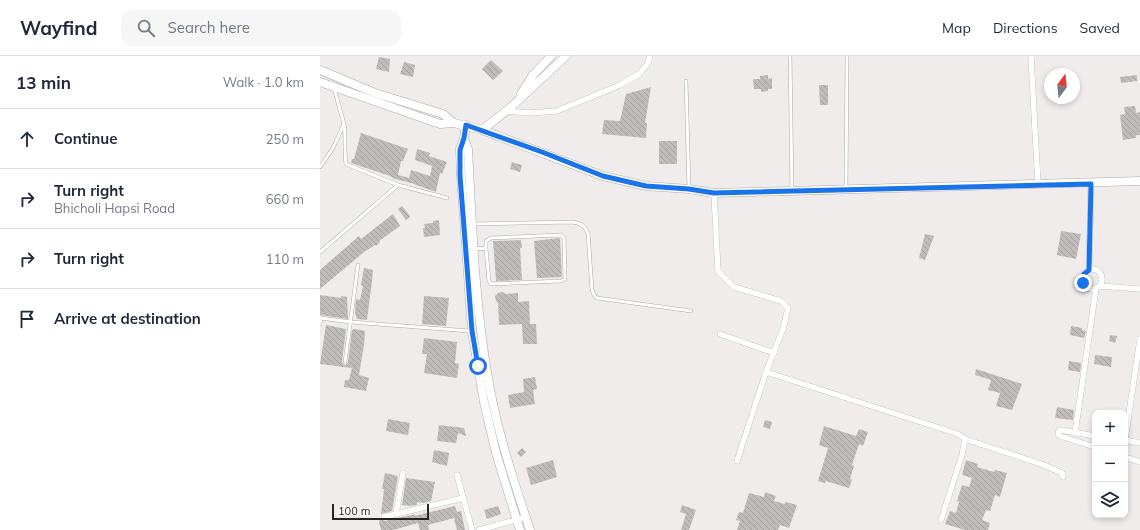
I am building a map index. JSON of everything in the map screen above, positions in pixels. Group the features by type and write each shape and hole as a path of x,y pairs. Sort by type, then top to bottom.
{"street":[{"path":"516,102 533,75 551,56"},
{"path":"482,130 506,111 566,56"},
{"path":"506,111 528,113 558,111 620,85 639,74 648,64 650,56"},
{"path":"1031,56 1038,185"},
{"path":"320,70 375,93 443,114 454,123"},
{"path":"320,82 440,124 454,123 466,125 603,176 646,186 689,189 714,193 1091,184 1140,181"},
{"path":"466,125 460,150 460,176 472,331 486,409 496,453 520,530"},
{"path":"464,138 468,149 472,224 481,336 489,385 498,427 530,530"},
{"path":"1089,270 1091,184"},
{"path":"714,193 718,271 734,287 782,301 788,308 784,329 766,372 737,461"},
{"path":"1075,433 1098,287 1102,278 1100,273 1095,269 1089,270 1084,274 1083,283 1087,287 1093,289 1098,287 1140,289"},
{"path":"720,334 774,353"},
{"path":"1128,420 1140,339"},
{"path":"766,372 958,434 965,439 1044,465 1062,473 1063,477"},
{"path":"1092,436 1061,430 1059,430 1058,434 1060,436 1092,446"},
{"path":"941,520 962,455 965,439"},
{"path":"1128,441 1140,443"},
{"path":"1128,458 1140,462"},
{"path":"396,514 403,473"},
{"path":"457,475 472,530"},
{"path":"384,517 463,498"},
{"path":"479,530 526,517"}],"lane":[{"path":"790,56 792,191"},
{"path":"846,190 847,56"},
{"path":"686,81 689,189"},
{"path":"334,88 346,135 346,164 398,185 447,198"},
{"path":"320,168 333,148 344,124"},
{"path":"320,252 398,185"},
{"path":"472,224 579,223 585,227 588,233 592,290 597,298 691,311"},
{"path":"560,235 564,238 565,279 560,281 491,284 489,281 486,249 486,241 491,238 560,235"},
{"path":"474,248 486,249"},
{"path":"345,362 358,265"},
{"path":"320,324 320,318 351,322 472,331"}],"building":[{"path":"379,57 390,59 389,72 376,69"},
{"path":"491,60 503,71 493,80 482,69"},
{"path":"404,62 415,65 413,77 400,74"},
{"path":"768,75 768,79 772,78 772,89 761,92 761,89 754,89 753,79 760,79 760,76"},
{"path":"1137,75 1137,81 1121,83 1120,77"},
{"path":"819,85 828,85 828,105 820,105"},
{"path":"651,87 645,123 647,123 646,138 602,134 604,120 620,121 626,94"},
{"path":"1135,106 1136,113 1140,112 1140,135 1136,135 1136,138 1123,140 1120,115 1125,114 1124,107"},
{"path":"361,133 408,149 403,161 401,161 398,175 409,178 411,170 430,176 432,166 415,160 417,149 430,153 429,156 447,162 442,174 440,173 436,192 351,163 352,159 354,159"},
{"path":"659,141 677,141 677,164 659,164"},
{"path":"512,162 522,165 520,172 510,169"},
{"path":"402,206 410,216 406,220 398,209"},
{"path":"393,214 400,226 379,241 380,242 376,246 375,245 364,252 320,289 320,270 359,236 361,239"},
{"path":"439,220 440,235 424,237 424,224 433,223 433,221"},
{"path":"1061,231 1081,234 1076,259 1057,255"},
{"path":"925,234 934,236 925,260 919,258"},
{"path":"559,238 562,277 537,278 534,241"},
{"path":"521,240 522,280 496,281 493,241"},
{"path":"364,268 373,270 367,320 357,319 355,313 356,299 360,300 363,286 361,285"},
{"path":"502,292 506,294 518,293 518,302 529,301 530,324 536,324 537,344 523,344 522,324 499,325 498,303 495,296"},
{"path":"320,295 341,298 341,296 347,297 348,319 320,315"},
{"path":"424,296 449,298 446,326 422,324"},
{"path":"326,325 346,329 342,362 344,365 348,362 352,330 355,329 365,331 359,375 369,378 366,391 344,387 345,380 349,380 352,368 320,364"},
{"path":"1071,326 1082,328 1082,330 1086,331 1084,338 1070,335"},
{"path":"1110,335 1117,336 1115,343 1109,341"},
{"path":"424,338 457,342 455,363 459,364 457,378 424,373 427,354 422,354"},
{"path":"1095,355 1112,357 1111,367 1094,364"},
{"path":"1069,361 1081,363 1080,372 1068,370"},
{"path":"976,369 1022,384 1012,410 996,406 1000,393 988,390 991,380 975,375"},
{"path":"535,377 537,389 533,390 535,404 510,408 508,395 524,392 523,379"},
{"path":"1057,407 1074,410 1073,420 1055,418"},
{"path":"388,419 410,423 408,435 386,431"},
{"path":"765,420 772,422 770,429 763,427"},
{"path":"439,425 464,428 466,436 458,433 456,443 437,441"},
{"path":"824,426 856,436 859,429 868,432 863,446 859,444 852,465 854,466 849,488 826,481 825,483 818,481 828,448 819,445"},
{"path":"522,448 526,452 521,457 517,453"},
{"path":"434,450 449,453 447,466 432,462"},
{"path":"553,460 557,477 531,485 526,468"},
{"path":"966,460 978,464 977,467 994,472 995,470 1007,473 1000,497 995,495 990,511 986,510 982,520 990,523 988,530 965,530 945,524 950,511 956,513 959,502 957,501 962,485 969,487 972,478 962,475"},
{"path":"385,473 398,476 392,511 381,514 384,489 382,489"},
{"path":"406,478 435,482 431,501 423,503 417,502 417,505 410,506 402,505"},
{"path":"765,492 776,496 774,501 797,505 789,528 780,525 778,530 737,530 740,521 736,520 739,512 743,513 749,493 764,497"},
{"path":"682,505 696,510 689,530 681,530 686,514 680,512"},
{"path":"455,506 457,512 461,511 465,530 457,530 454,518 428,525 429,530 420,530 418,523 393,530 381,530 379,522 380,519 385,521 415,514 414,516"},
{"path":"498,506 501,514 487,519 484,510"}],"route":[{"path":"478,366 472,331 460,176 460,150 466,125 542,152 603,176 646,186 689,189 714,193 1091,184 1089,270 1086,271 1083,276 1083,283"}]}
